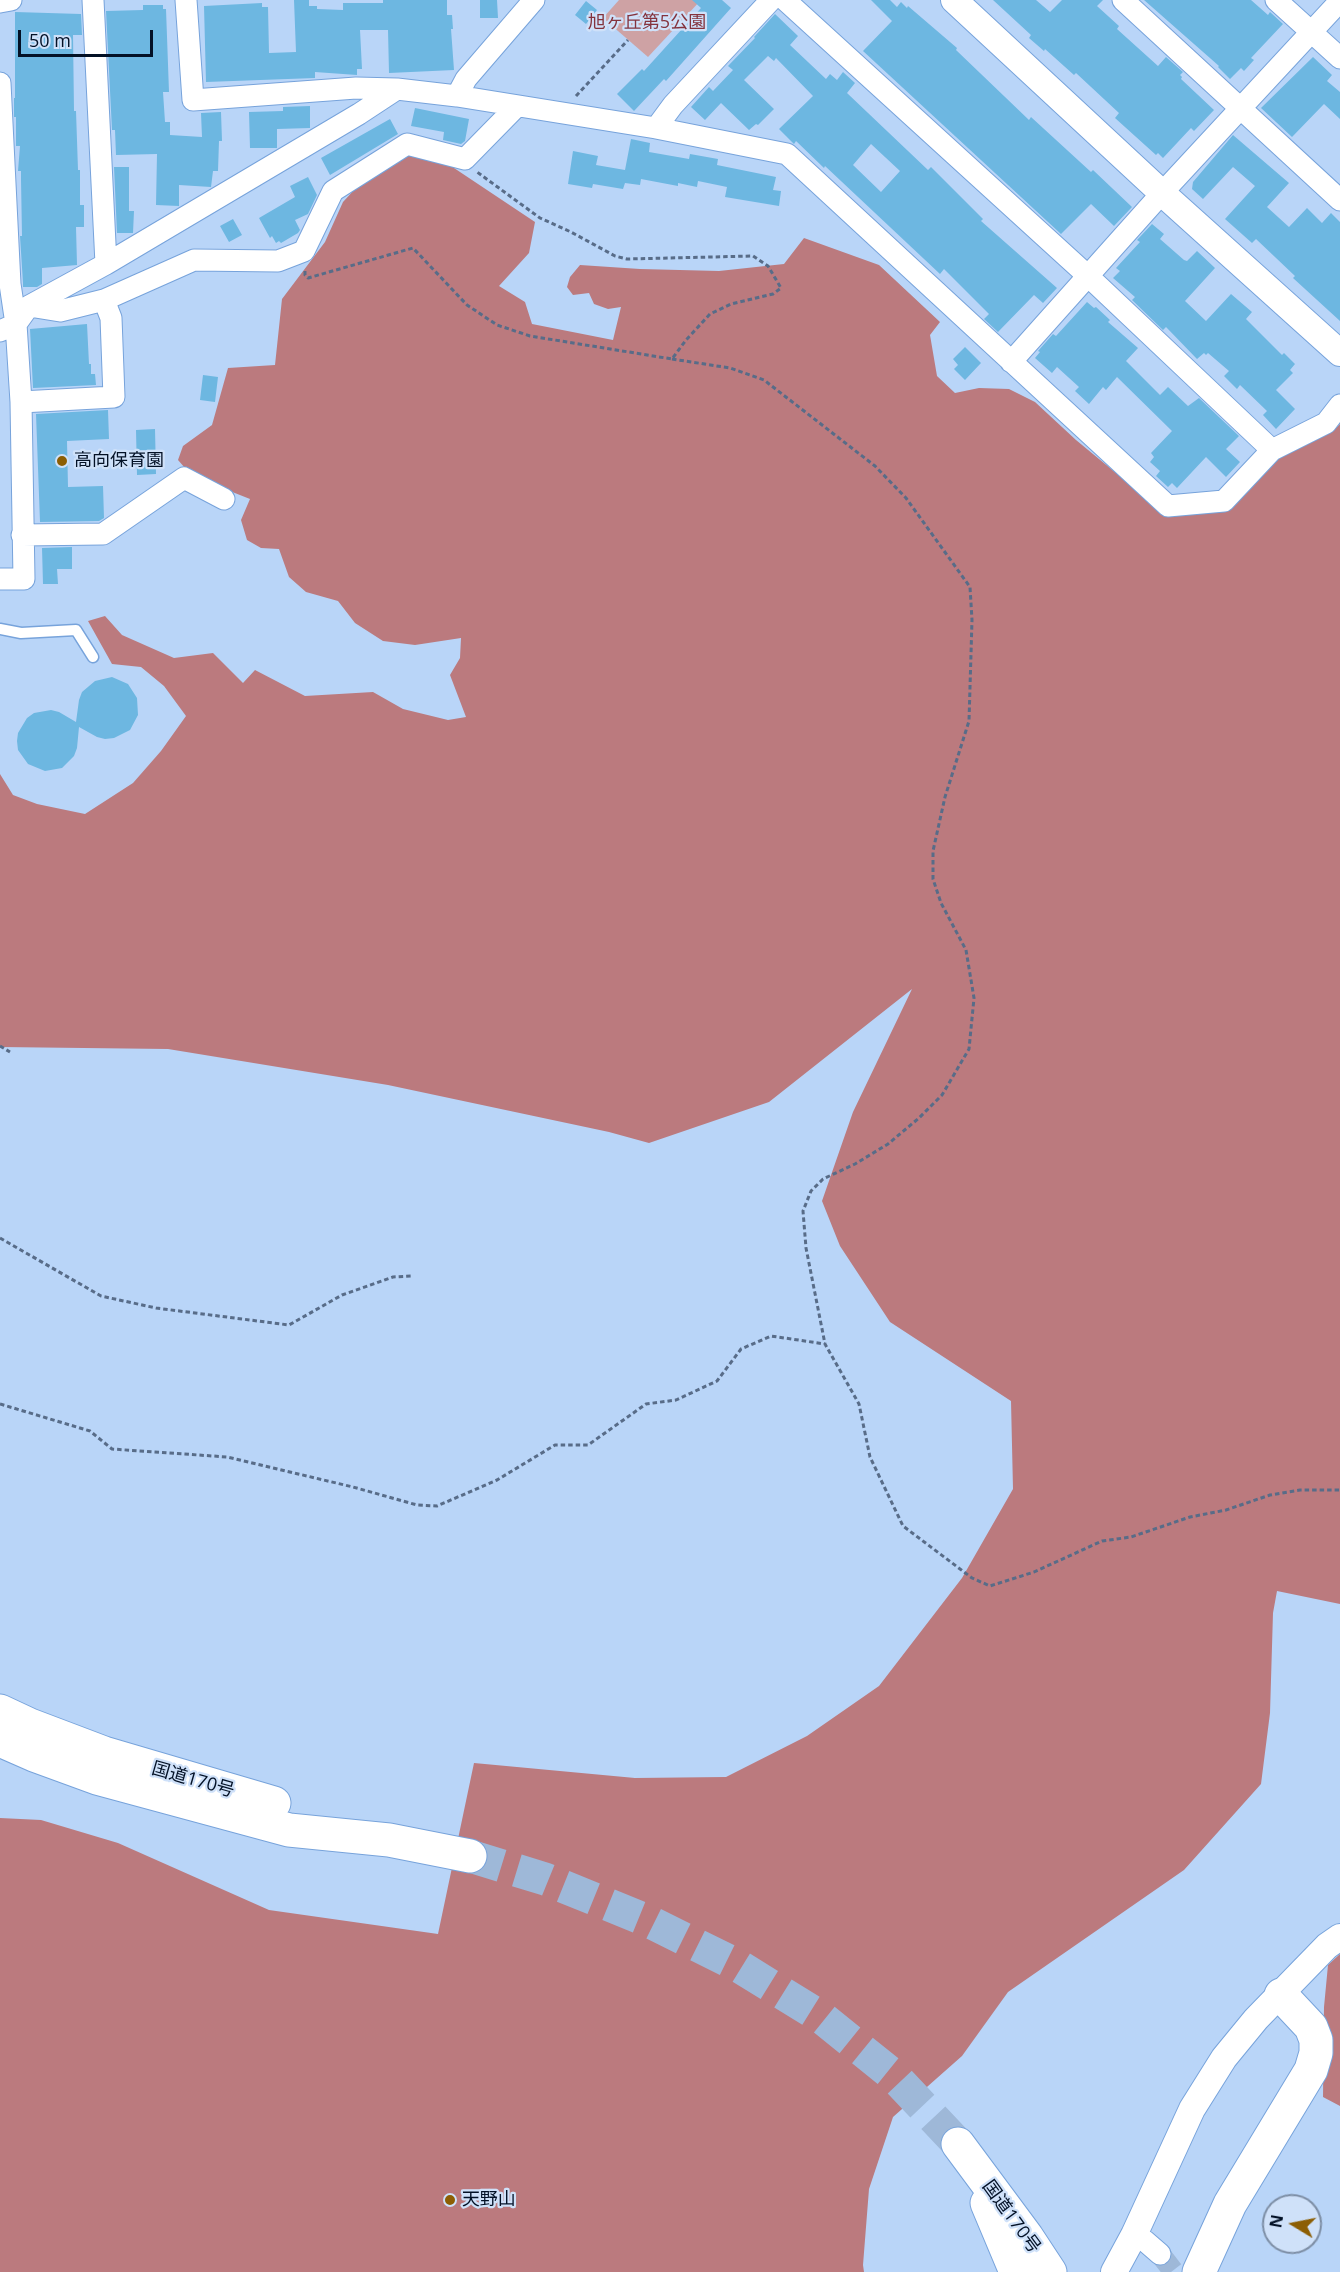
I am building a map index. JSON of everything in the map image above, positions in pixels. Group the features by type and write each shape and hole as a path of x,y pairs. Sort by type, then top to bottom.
{"highway":[{"name":"国道170号","path":"0,1711 104,1753 296,1809 389,1840"},
{"name":"国道170号","path":"0,1740 97,1778 289,1830 389,1840 470,1856"},
{"path":"1199,2272 1230,2204 1311,2070 1316,2053 1316,2040 1311,2027 1281,1995"},
{"name":"国道170号","path":"964,2153 1024,2208 1047,2265 996,2224 964,2153"},
{"path":"1166,2263 1230,2204"},
{"path":"996,2224 1005,2272"}],"street":[{"path":"0,2 11,0"},
{"path":"93,0 106,264"},
{"path":"186,0 194,100 356,88 397,89 457,96 656,128 787,154 1168,506 1224,501 1272,450 1326,423 1340,405"},
{"path":"457,96 466,79 534,0"},
{"path":"656,128 674,105 771,0"},
{"path":"785,0 1088,276 1272,450"},
{"path":"954,0 1162,193 1340,352"},
{"path":"1123,0 1340,200"},
{"path":"1276,0 1340,58"},
{"path":"1011,362 1162,193 1340,1"},
{"path":"0,83 10,284 8,327 21,402 24,579 0,579"},
{"path":"8,327 29,306 106,264 359,114 397,89"},
{"path":"29,306 60,311 104,300 194,260 278,261 304,251 333,191 407,144 465,159 517,106"},
{"path":"21,402 114,397 111,318 104,300"},
{"path":"22,535 103,534 184,478 224,499"},
{"path":"1114,2272 1134,2235 1192,2109 1224,2058 1256,2019 1327,1946 1340,1937"},
{"path":"1134,2235 1145,2241 1166,2263"}],"lane":[{"path":"0,629 21,633 76,630 93,657"}],"path":[{"path":"561,113 628,40"},
{"path":"465,159 472,168 540,218 615,256 627,259 753,256 768,266 781,288 773,294 731,304 710,314 672,359"},
{"path":"304,251 306,256 304,275 308,278 413,248 467,305 497,325 530,336 730,368 764,380 875,466 906,498 970,587 972,620 969,721 945,797 933,851 933,879 941,903 966,950 974,998 969,1049 942,1095 919,1118 888,1144 855,1164 823,1179 811,1191 803,1211 806,1248 825,1344 859,1404 870,1457 903,1526 972,1578 990,1586 1034,1572 1102,1541 1131,1537 1190,1517 1226,1510 1270,1496 1300,1490 1340,1490"},
{"path":"0,1046 10,1052"},
{"path":"0,1238 101,1296 156,1308 289,1325 342,1295 393,1276 413,1276"},
{"path":"0,1404 90,1431 112,1449 227,1457 417,1505 437,1506 497,1480 555,1445 588,1445 646,1404 676,1400 717,1381 741,1349 771,1336 825,1344"}],"green space":[{"name":"旭ヶ丘第5公園","path":"619,0 701,0 648,57 603,18"}],"shaded area":[{"path":"406,153 448,164 535,222 529,253 499,286 525,302 532,324 613,340 621,307 608,309 594,304 589,293 573,295 567,287 570,277 580,265 719,271 784,264 804,238 879,265 940,322 930,335 937,376 955,393 979,388 1009,389 1035,402 1076,440 1168,516 1228,508 1279,457 1340,424 1340,1604 1277,1591 1273,1613 1270,1713 1261,1784 1184,1870 1008,1992 962,2056 893,2117 869,2189 864,2272 0,2272 0,1818 41,1820 118,1843 269,1910 438,1934 474,1763 635,1778 726,1777 807,1736 879,1686 962,1578 1013,1489 1011,1401 890,1322 840,1246 822,1201 853,1112 912,989 769,1102 649,1143 609,1132 388,1085 168,1049 0,1047 0,774 13,795 37,804 85,814 133,783 161,751 186,716 164,686 141,667 112,664 88,621 105,616 122,635 174,658 213,653 243,683 255,670 305,696 373,692 403,709 448,720 466,717 450,675 460,658 461,638 415,645 383,641 355,623 338,601 306,592 289,577 279,549 261,548 247,540 241,520 250,499 192,476 178,460 183,446 212,425 228,368 275,365 282,299 325,242 343,202 367,176"},
{"path":"1340,1954 1340,2106 1323,2097 1324,2007 1328,1965"}],"building":[{"path":"294,0 309,0 309,6 317,6 317,9 343,10 343,3 383,3 383,0 447,0 447,15 452,15 454,70 389,73 388,30 360,30 362,69 357,69 357,75 315,72 315,78 206,82 204,6 262,3 262,7 268,7 269,53 296,52"},
{"path":"480,0 497,0 498,18 480,18"},
{"path":"692,0 722,0 731,8 666,81 664,79 634,111 617,94 642,69 644,71 701,8"},
{"path":"871,0 890,0 897,7 901,2 907,8 908,6 957,48 956,50 1029,120 1031,117 1132,207 1114,226 1091,204 1061,234 863,51 892,21"},
{"path":"993,0 1036,0 1050,12 1062,0 1103,0 1097,6 1119,26 1117,29 1158,66 1166,57 1183,72 1180,75 1181,79 1214,110 1194,131 1191,128 1163,158 1158,153 1156,155 1115,118 1119,113 1076,73 1074,75 1029,38 1031,35"},
{"path":"1144,0 1251,0 1283,24 1251,58 1254,60 1244,71 1241,68 1230,79 1219,66"},
{"path":"586,1 597,10 586,24 575,15"},
{"path":"143,5 163,5 163,9 166,9 169,92 163,92 165,122 170,122 170,135 202,137 201,113 221,112 222,141 219,141 218,171 213,171 211,187 179,185 179,206 156,205 157,154 116,155 115,130 112,130 106,11 143,10"},
{"path":"15,12 81,14 82,35 73,35 74,111 76,111 78,170 80,170 80,205 84,205 84,227 76,227 77,265 42,268 42,284 37,287 23,287 20,236 22,236 21,171 18,171 20,146 16,146 16,117 14,117"},
{"path":"775,14 798,36 790,45 826,79 830,74 837,80 843,72 855,83 847,93 928,170 931,167 983,219 981,221 1057,288 1043,303 1034,295 998,332 984,319 989,314 944,269 940,274 825,166 824,168 796,141 794,144 779,129 813,96 776,58 774,61 768,56 744,80 774,109 758,125 756,124 749,130 721,103 705,120 691,107 709,87 713,91 733,70 728,66","holes":["871,144 900,171 881,192 853,165"]},
{"path":"1313,57 1332,75 1327,81 1340,92 1340,119 1324,104 1292,137 1261,108"},
{"path":"310,106 310,128 277,129 277,148 250,148 249,112 283,111 283,107"},
{"path":"415,108 469,119 465,141 461,144 443,140 444,132 411,126"},
{"path":"390,119 398,134 330,175 321,158"},
{"path":"1233,135 1289,183 1267,207 1289,227 1307,208 1322,223 1331,213 1340,222 1340,321 1293,278 1295,276 1256,239 1252,243 1225,219 1255,186 1233,167 1203,199 1192,189 1193,182"},
{"path":"631,139 650,143 649,152 689,159 690,154 718,159 717,165 776,177 773,190 781,191 779,206 725,197 727,187 698,181 697,187 641,179 640,185 625,183 623,189 593,184 592,188 568,184 573,151 598,156 596,165 625,170"},
{"path":"114,167 129,167 129,211 134,211 133,233 117,233"},
{"path":"308,177 317,195 308,214 295,220 300,230 298,233 281,243 279,241 276,243 272,236 270,238 259,218 295,197 290,186"},
{"path":"233,219 242,235 229,242 220,226"},
{"path":"1152,224 1164,234 1160,239 1184,260 1187,261 1197,251 1215,268 1185,301 1206,321 1231,294 1252,312 1246,319 1282,355 1284,353 1295,364 1290,370 1293,373 1276,390 1295,409 1276,429 1263,415 1267,411 1240,385 1237,389 1224,376 1229,371 1208,353 1206,355 1204,353 1197,359 1166,327 1163,330 1132,300 1135,297 1113,278 1120,271 1116,268 1140,242 1137,240"},
{"path":"1087,302 1094,308 1096,307 1110,320 1108,322 1138,348 1126,361 1160,395 1168,387 1188,406 1199,398 1239,436 1226,449 1240,462 1226,477 1206,457 1177,488 1172,483 1168,487 1156,476 1160,471 1150,462 1154,457 1151,453 1172,431 1117,377 1106,390 1103,387 1089,404 1075,391 1079,387 1057,367 1052,373 1035,358 1053,334 1056,336"},
{"path":"87,324 89,364 91,364 91,374 95,374 96,385 33,388 30,329"},
{"path":"965,347 981,363 965,380 954,369 958,365 953,359"},
{"path":"203,375 218,377 215,402 200,400"},
{"path":"108,410 109,439 67,441 68,487 103,486 104,518 99,521 40,522 36,414"},
{"path":"155,429 156,474 137,475 136,430"},
{"path":"72,547 72,569 57,569 58,584 43,584 42,548"},
{"path":"112,677 128,684 137,698 138,715 130,730 114,738 105,739 79,727 74,756 62,768 45,771 28,764 18,750 17,741 18,733 27,718 34,713 51,710 76,722 82,692 95,681"}],"tunnel":[{"path":"470,1856 545,1879 646,1920 737,1965 821,2017 894,2076 958,2144"},
{"path":"1160,2254 1174,2272"}],"place":[{"name":"高向保育園","path":"62,461"},
{"name":"天野山","path":"450,2200"}]}
